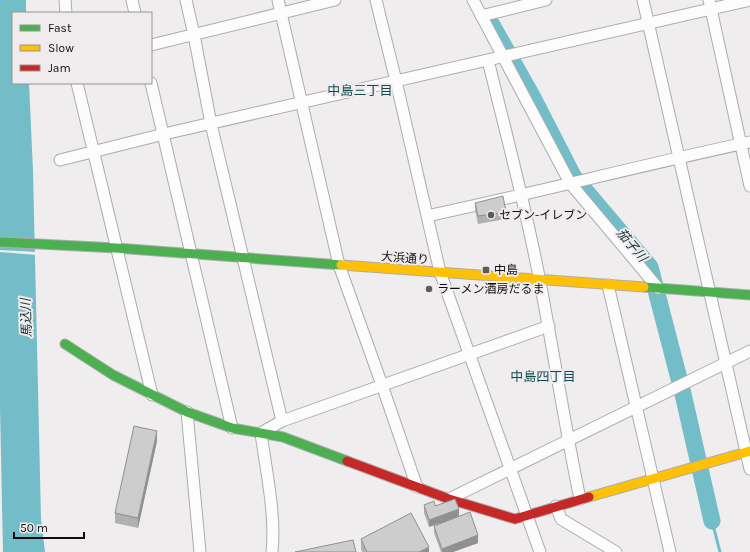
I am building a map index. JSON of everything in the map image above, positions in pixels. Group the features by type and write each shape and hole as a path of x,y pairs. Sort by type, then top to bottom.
{"street":[{"path":"65,0 66,12"},
{"path":"132,0 135,12"},
{"path":"186,0 211,124 282,421"},
{"path":"278,0 339,265 417,487"},
{"path":"376,0 440,272 540,552"},
{"path":"473,0 570,183 658,288"},
{"path":"481,16 546,0"},
{"path":"643,0 726,363 748,451 750,469"},
{"path":"60,160 94,150 649,23 710,4 750,0"},
{"path":"152,45 330,1"},
{"path":"710,4 745,143 750,186"},
{"path":"488,60 540,280 568,441 580,499"},
{"path":"78,84 152,395"},
{"path":"151,84 232,428"},
{"path":"427,216 521,196 570,183 745,143"},
{"name":"大浜通り","path":"0,242 116,248 750,295"},
{"path":"608,285 670,552"},
{"path":"261,433 282,421 549,326"},
{"path":"65,344 113,375 187,412 232,428 283,436 449,499 515,519 748,451"},
{"path":"449,499 750,352"},
{"path":"187,412 200,552"},
{"path":"261,433 274,537 272,552"},
{"path":"556,506 561,520 616,552"}],"water":[{"name":"馬込川","path":"0,0 26,0 26,12 12,12 12,84 29,84 33,171 41,519 45,552 3,552 0,406"}],"pier":[{"path":"0,250 37,252 37,255 0,252"}],"building":[{"path":"503,196 506,212 478,216 475,203"},
{"path":"134,426 157,431 138,518 115,513"},
{"path":"455,499 459,509 429,520 424,505 434,501 435,506"},
{"path":"470,512 478,535 442,549 434,526"},
{"path":"411,513 429,547 419,552 367,552 361,539"},
{"path":"353,540 356,552 295,552"}],"waterway":[{"name":"茄子川","path":"492,25 532,96 573,176 650,267 683,394 712,521"},
{"path":"712,521 720,552"}],"traffic: fast":[{"path":"0,242 116,248 341,265"},
{"path":"644,287 750,295"},
{"path":"65,344 113,375 187,412 232,428 283,437 347,461"}],"traffic: slow":[{"path":"341,265 644,287"},
{"path":"589,497 750,451"}],"traffic: jam":[{"path":"347,461 449,499 515,519 589,497"}],"place":[{"name":"セブン-イレブン","path":"491,215"},
{"name":"中島","path":"486,270"},
{"name":"ラーメン酒房だるま","path":"429,289"}],"district":[{"name":"中島三丁目","path":"360,90"},
{"name":"中島四丁目","path":"543,376"}]}
